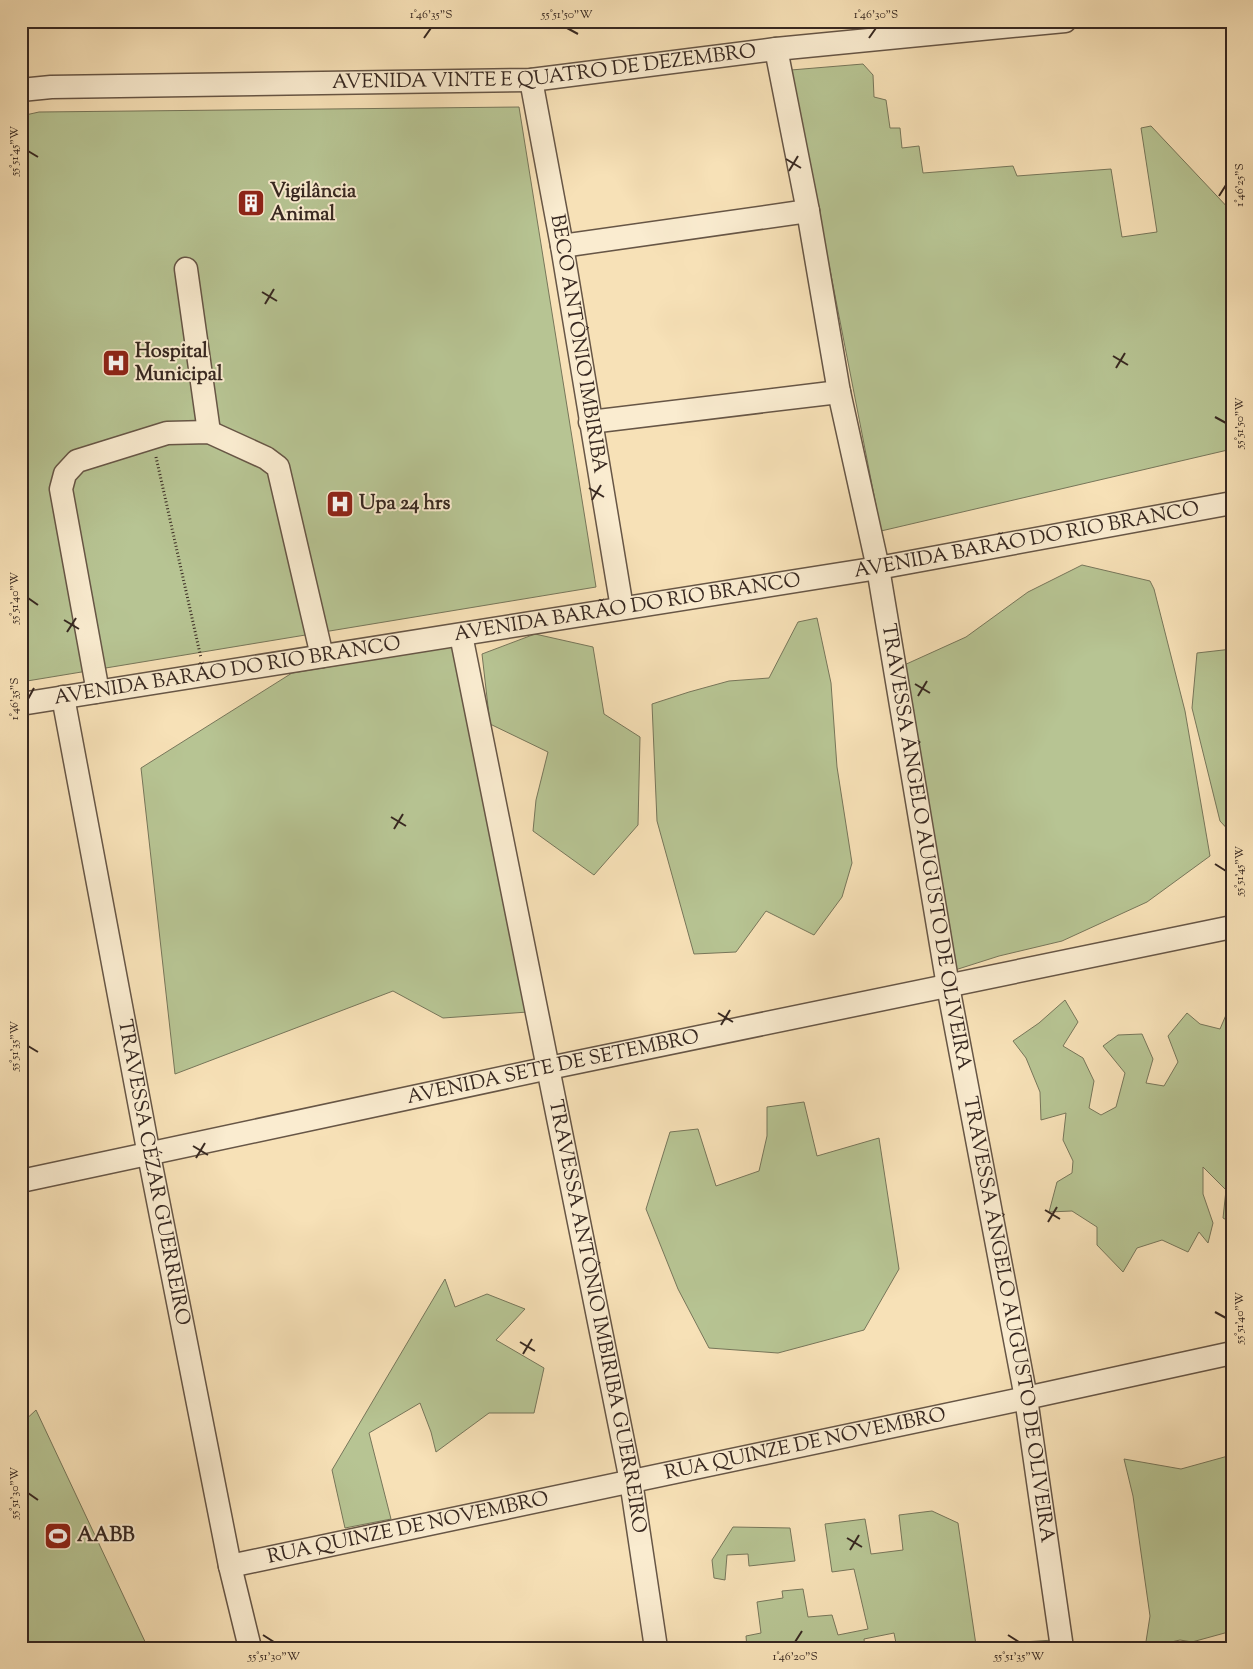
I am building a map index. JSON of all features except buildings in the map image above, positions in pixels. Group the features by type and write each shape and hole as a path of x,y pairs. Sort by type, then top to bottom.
{"street":[{"name":"AVENIDA VINTE E QUATRO DE DEZEMBRO","path":"21,90 51,87 531,80 776,49 1066,21"},
{"name":"TRAVESSA ÂNGELO AUGUSTO DE OLIVEIRA","path":"776,49 808,211 839,392 878,568 948,986 1026,1398 1062,1648"},
{"name":"BECO ANTÔNIO IMBIRIBA","path":"531,80 562,246 622,608"},
{"path":"562,246 808,211"},
{"path":"186,269 210,432"},
{"path":"590,422 839,392"},
{"path":"95,692 96,681 61,489 65,474 77,461 151,436 167,433 210,432 266,458 278,467 322,656"},
{"name":"AVENIDA BARÃO DO RIO BRANCO","path":"21,704 878,568 1232,503"},
{"name":"TRAVESSA ANTÔNIO IMBIRIBA GUERREIRO","path":"461,635 631,1481 656,1648"},
{"name":"TRAVESSA CÉZAR GUERREIRO","path":"63,697 149,1155 230,1566 250,1648"},
{"name":"AVENIDA SETE DE SETEMBRO","path":"21,1181 549,1068 1232,927"},
{"name":"RUA QUINZE DE NOVEMBRO","path":"230,1566 1232,1353"}],"path":[{"path":"151,436 203,664"}],"green space":[{"path":"863,64 873,75 874,97 886,100 890,128 900,128 902,148 919,146 923,173 1013,166 1017,176 1111,169 1122,237 1157,232 1141,128 1151,126 1232,212 1232,449 881,531 791,70"},
{"path":"519,107 596,587 21,682 21,116 39,112"},
{"path":"1082,565 1150,581 1154,589 1185,711 1210,856 1147,902 1062,941 999,956 955,970 902,666 966,637 1028,592"},
{"path":"817,618 831,683 837,767 852,863 842,897 814,935 766,911 736,952 694,954 657,821 652,704 729,681 769,678 798,622"},
{"path":"535,634 593,647 604,714 640,737 638,825 594,875 533,831 536,800 548,752 490,724 482,654"},
{"path":"455,646 528,1012 443,1018 393,991 175,1074 141,768 292,673"},
{"path":"1232,649 1232,834 1220,821 1192,708 1197,653"},
{"path":"1065,1000 1078,1022 1063,1046 1083,1058 1094,1081 1089,1108 1101,1115 1116,1107 1125,1073 1103,1046 1118,1035 1142,1034 1153,1059 1146,1083 1164,1086 1178,1062 1168,1036 1187,1013 1200,1024 1220,1029 1232,1001 1232,1223 1223,1218 1226,1190 1203,1167 1203,1194 1213,1223 1208,1243 1199,1232 1188,1252 1162,1240 1137,1248 1123,1272 1097,1245 1097,1227 1072,1211 1049,1212 1057,1182 1072,1173 1073,1161 1063,1140 1066,1113 1041,1120 1040,1092 1026,1058 1013,1041 1039,1023"},
{"path":"804,1102 817,1156 879,1138 899,1269 864,1330 778,1353 709,1348 678,1289 646,1209 670,1132 698,1129 716,1186 759,1171 767,1136 767,1107"},
{"path":"445,1279 455,1307 487,1294 525,1309 496,1340 544,1368 534,1413 489,1413 436,1452 420,1403 369,1433 391,1519 345,1528 332,1470"},
{"name":"AABB","path":"36,1410 148,1648 21,1648 21,1424"},
{"path":"1232,1446 1232,1631 1192,1642 1180,1640 1145,1648 1150,1616 1133,1496 1124,1459 1181,1469 1228,1456"},
{"path":"932,1511 958,1523 976,1645 1054,1640 1055,1648 897,1648 894,1633 864,1639 865,1648 747,1648 746,1636 761,1633 757,1602 783,1598 782,1591 803,1589 808,1617 832,1615 838,1635 868,1629 854,1569 832,1572 825,1524 865,1519 871,1554 903,1550 899,1515"},
{"path":"733,1527 790,1528 795,1561 749,1566 748,1554 727,1555 725,1580 714,1578 712,1560"}],"place":[{"name":"Vigilância Animal","path":"251,203"},
{"name":"Hospital Municipal","path":"116,363"},
{"name":"Upa 24 hrs","path":"340,504"},
{"name":"AABB","path":"58,1536"}]}
